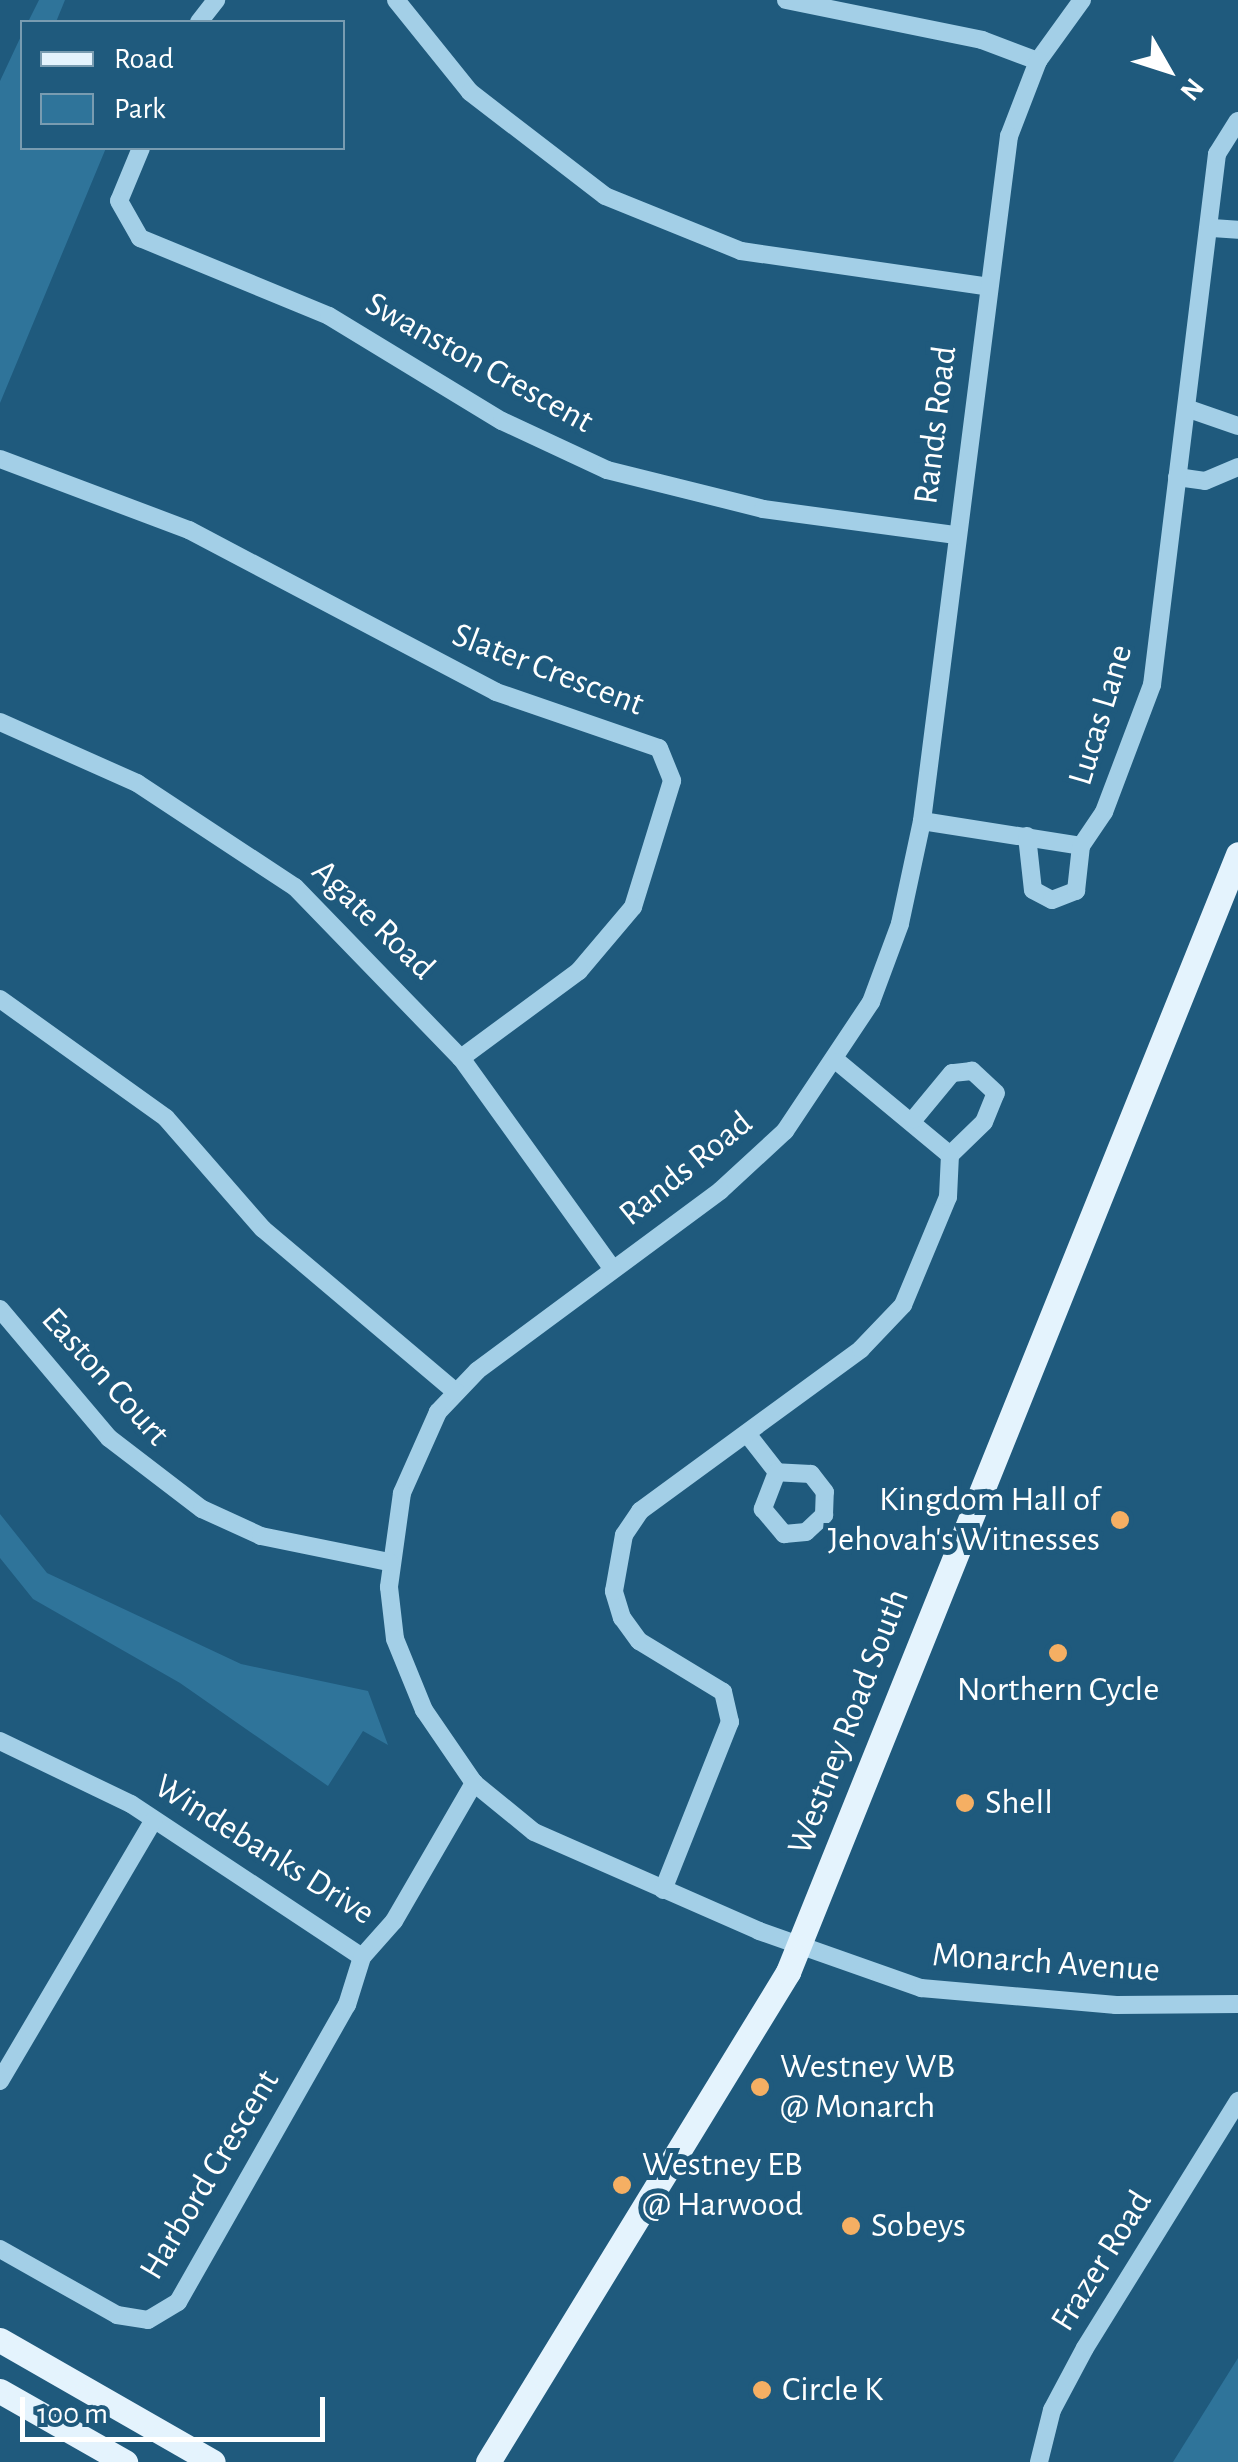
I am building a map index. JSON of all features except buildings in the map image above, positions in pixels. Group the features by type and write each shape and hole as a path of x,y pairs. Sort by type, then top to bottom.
{"main road":[{"name":"Westney Road South","path":"488,2462 734,2072 797,1944 1238,854"},
{"path":"0,2340 214,2462"},
{"path":"0,2392 125,2462"}],"street":[{"path":"201,20 216,0"},
{"path":"396,0 470,92 606,196 741,251 985,286"},
{"path":"786,0 982,40 1038,61"},
{"name":"Rands Road","path":"797,1944 662,1890 534,1832 474,1784 411,1681 396,1639 388,1562 402,1493 456,1392 612,1268 720,1191 785,1130 838,1062 900,924 922,821 985,286 1009,136 1038,61 1082,0"},
{"name":"Lucas Lane","path":"1027,836 1024,871 1033,890 1052,900 1076,891 1081,846 1104,812 1152,685 1212,228 1218,154 1238,121"},
{"name":"Swanston Crescent","path":"140,150 119,201 140,238 329,316 502,421 606,470 746,505 956,535"},
{"path":"1212,228 1238,230"},
{"path":"1189,410 1238,426"},
{"name":"Slater Crescent","path":"0,459 190,530 496,692 659,748 672,781 633,906 579,971 461,1058"},
{"path":"1177,478 1205,481 1238,467"},
{"name":"Agate Road","path":"0,722 138,783 227,838 366,954 461,1058 612,1268"},
{"path":"922,821 1081,846"},
{"path":"0,999 166,1118 262,1229 456,1392"},
{"path":"838,1062 914,1119 950,1155"},
{"path":"662,1890 730,1722 723,1692 639,1641 622,1618 618,1563 640,1510 748,1435 903,1306 948,1197 950,1155 984,1122 996,1094 972,1070 952,1073 914,1119"},
{"name":"Easton Court","path":"0,1310 109,1438 202,1509 261,1536 388,1562"},
{"path":"748,1435 777,1472"},
{"name":"Windebanks Drive","path":"0,1741 153,1821 362,1957 394,1921 474,1784"},
{"path":"0,2081 153,1821"},
{"name":"Monarch Avenue","path":"797,1944 920,1988 1116,2005 1238,2004"},
{"name":"Harbord Crescent","path":"0,2249 117,2315 148,2320 178,2302 346,2005 362,1957"},
{"name":"Frazer Road","path":"1039,2462 1052,2410 1085,2348 1238,2101"}],"green space":[{"path":"39,0 65,0 57,20 29,20"},
{"path":"20,38 20,150 105,150 0,403 0,81"},
{"path":"0,1514 47,1573 241,1664 368,1691 388,1745 363,1731 328,1786 180,1683 33,1599 0,1558"},
{"path":"1238,2358 1238,2462 1173,2462"}],"place":[{"name":"Kingdom Hall of Jehovah's Witnesses","path":"1120,1520"},
{"name":"Northern Cycle","path":"1058,1653"},
{"name":"Shell","path":"965,1803"},
{"name":"Westney WB @ Monarch","path":"760,2087"},
{"name":"Westney EB @ Harwood","path":"622,2185"},
{"name":"Sobeys","path":"851,2226"},
{"name":"Circle K","path":"762,2390"}]}
